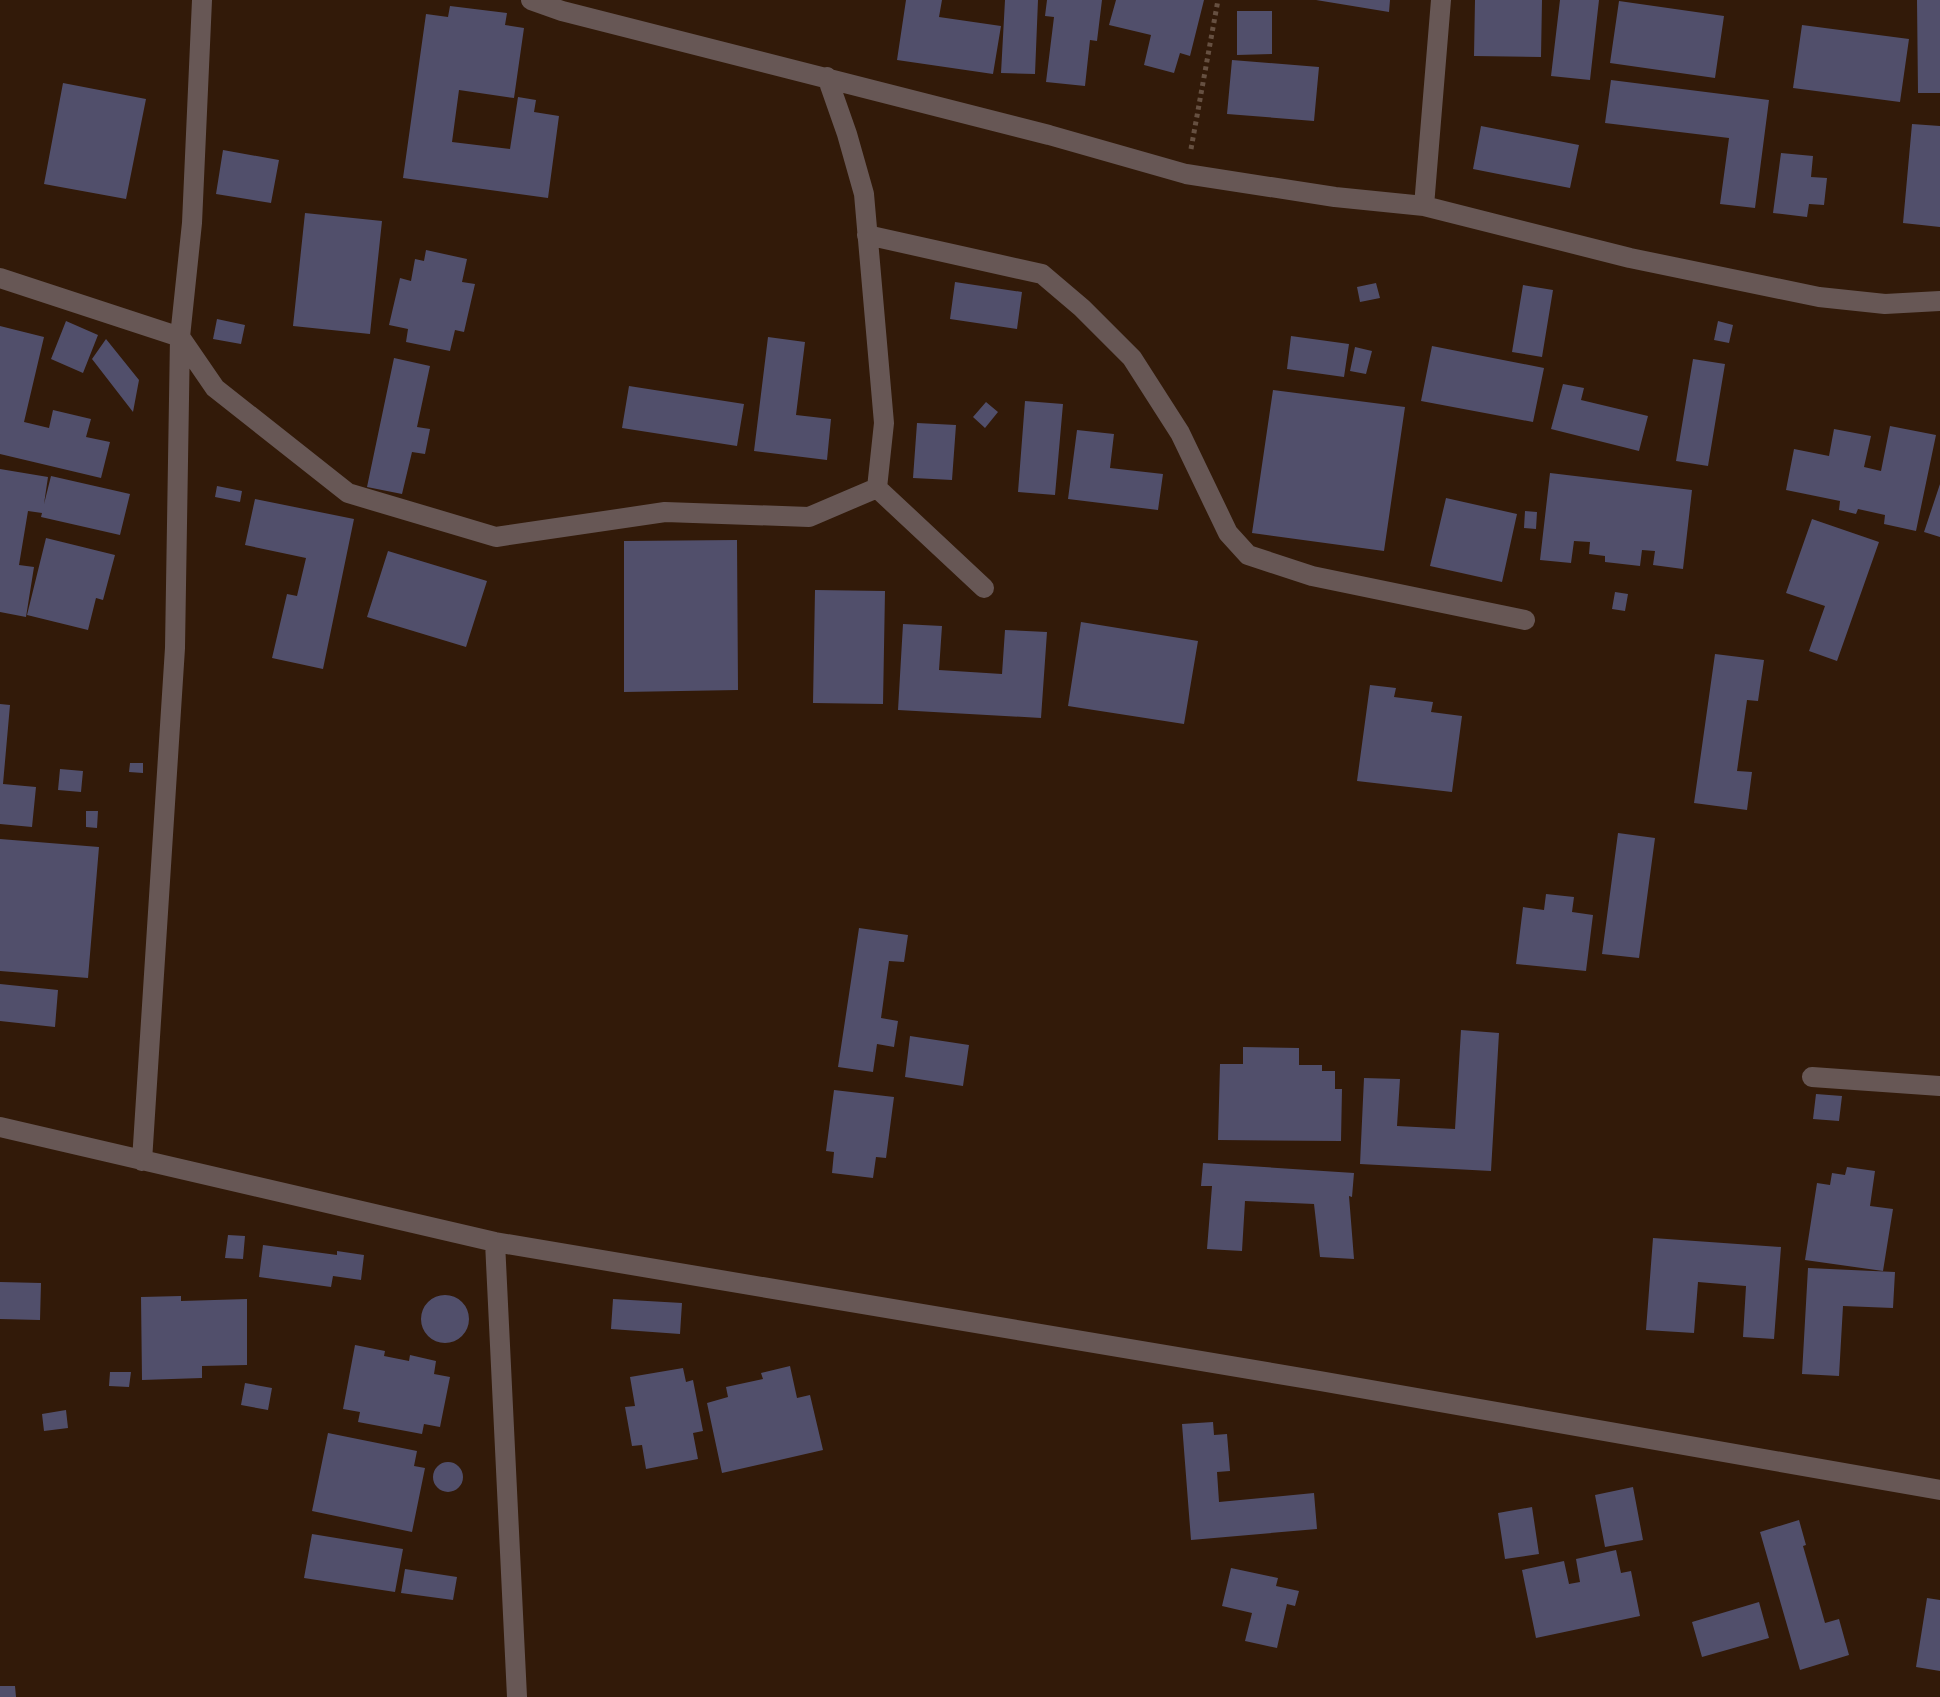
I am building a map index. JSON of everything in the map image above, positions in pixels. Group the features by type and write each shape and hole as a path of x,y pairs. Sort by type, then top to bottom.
{"street":[{"path":"142,1161 175,648 180,337 192,223 202,0"},
{"path":"531,0 562,11 827,77 1186,174 1335,197 1424,206 1630,258 1819,297 1885,304 1940,301"},
{"path":"1424,206 1441,0"},
{"path":"827,77 864,194 884,423 877,488"},
{"path":"867,235 1042,274 1082,308 1132,358 1180,433 1228,533 1248,555 1312,576 1525,620"},
{"path":"0,278 180,337 215,388 348,493 496,537 665,512 809,517 877,488"},
{"path":"877,488 984,588"},
{"path":"1812,1077 1940,1086"},
{"path":"0,1127 495,1242 1320,1381 1940,1490"},
{"path":"495,1242 517,1697"}],"path":[{"path":"1186,174 1218,0"}],"building":[{"path":"906,0 942,0 939,17 1001,26 993,74 897,60"},
{"path":"1005,0 1038,0 1035,74 1001,73"},
{"path":"1047,0 1102,0 1097,41 1090,40 1085,86 1046,82 1054,17 1045,16"},
{"path":"1116,0 1204,0 1190,56 1180,53 1174,73 1144,65 1151,35 1109,25"},
{"path":"1316,0 1390,0 1389,12"},
{"path":"1475,0 1542,0 1541,57 1474,56"},
{"path":"1560,0 1599,0 1590,80 1551,76"},
{"path":"1917,0 1940,0 1940,93 1918,93"},
{"path":"1619,1 1724,16 1715,78 1610,63"},
{"path":"450,6 507,13 505,25 524,28 514,98 459,90 452,142 510,149 518,97 536,100 534,112 559,116 548,198 403,178 426,14 448,17"},
{"path":"1237,11 1272,11 1272,54 1237,55"},
{"path":"1802,25 1909,39 1900,102 1793,88"},
{"path":"1232,60 1319,67 1314,121 1227,114"},
{"path":"1611,80 1769,100 1755,208 1720,204 1729,138 1605,123"},
{"path":"63,83 146,99 126,199 44,184"},
{"path":"1912,124 1940,126 1940,227 1903,223"},
{"path":"1481,126 1579,145 1570,188 1473,169"},
{"path":"223,150 279,160 271,203 216,194"},
{"path":"1781,153 1813,156 1811,177 1827,178 1824,205 1809,204 1807,217 1773,213"},
{"path":"305,213 382,221 370,334 293,326"},
{"path":"426,250 467,259 462,282 475,284 464,332 455,330 450,351 406,342 408,329 389,325 400,278 411,281 415,259 424,261"},
{"path":"955,282 1022,292 1017,329 950,319"},
{"path":"1376,283 1380,298 1360,302 1357,287"},
{"path":"1523,285 1553,290 1542,357 1512,352"},
{"path":"217,319 245,325 241,344 213,339"},
{"path":"66,321 98,335 83,373 51,359"},
{"path":"1718,321 1733,325 1729,343 1714,340"},
{"path":"0,326 44,337 24,422 49,428 53,410 91,419 86,437 110,442 101,478 0,454"},
{"path":"1291,336 1349,344 1344,377 1287,369"},
{"path":"768,337 805,342 796,415 831,419 827,460 754,451"},
{"path":"106,339 139,380 133,412 92,359"},
{"path":"1432,346 1544,368 1533,422 1421,401"},
{"path":"1355,347 1372,351 1366,374 1350,371"},
{"path":"394,358 430,366 417,427 430,429 425,454 412,452 402,494 367,487"},
{"path":"1693,359 1725,364 1708,466 1676,461"},
{"path":"1563,384 1584,388 1581,400 1648,416 1639,451 1551,429"},
{"path":"629,386 744,404 737,446 622,428"},
{"path":"1273,390 1405,407 1384,551 1252,533"},
{"path":"1025,401 1063,404 1055,495 1018,492"},
{"path":"986,402 998,412 985,428 973,417"},
{"path":"917,423 956,425 952,480 913,478"},
{"path":"1890,426 1936,435 1916,531 1884,524 1885,515 1858,509 1856,514 1839,510 1840,501 1786,490 1794,449 1829,456 1834,429 1871,436 1864,467 1881,471"},
{"path":"1077,430 1114,434 1110,468 1163,474 1158,510 1068,499"},
{"path":"0,469 48,477 44,504 51,476 130,494 120,535 41,517 42,513 28,511 19,565 34,567 26,617 0,612"},
{"path":"1550,473 1692,490 1683,569 1653,565 1655,551 1642,550 1640,566 1605,562 1605,556 1589,554 1590,542 1574,541 1571,563 1540,560"},
{"path":"1940,484 1940,537 1924,532"},
{"path":"217,486 242,491 240,502 215,497"},
{"path":"1446,498 1517,514 1502,582 1430,566"},
{"path":"255,499 354,519 323,669 272,658 287,594 297,596 306,558 245,545"},
{"path":"1525,511 1537,512 1536,529 1524,528"},
{"path":"1812,519 1879,542 1837,661 1809,651 1825,606 1786,593"},
{"path":"46,538 115,555 103,600 96,598 88,630 27,615"},
{"path":"737,540 738,690 624,692 624,541"},
{"path":"388,551 487,581 466,647 367,617"},
{"path":"815,590 885,591 883,704 813,703"},
{"path":"1615,592 1628,594 1625,611 1612,609"},
{"path":"1081,622 1198,641 1184,724 1068,706"},
{"path":"903,624 942,626 939,670 1002,674 1005,630 1047,632 1041,718 898,710"},
{"path":"1715,654 1764,660 1758,701 1747,700 1737,771 1752,772 1747,810 1694,803"},
{"path":"1370,685 1396,688 1394,697 1433,702 1431,712 1462,716 1452,792 1357,781"},
{"path":"0,704 10,705 3,784 36,787 32,827 0,824"},
{"path":"130,763 143,763 143,773 129,772"},
{"path":"60,769 83,771 81,792 58,790"},
{"path":"86,811 98,811 97,828 86,827"},
{"path":"1618,833 1655,838 1639,958 1602,954"},
{"path":"0,839 99,847 88,978 0,971"},
{"path":"1546,894 1574,897 1572,912 1593,915 1586,971 1516,964 1523,907 1544,910"},
{"path":"859,928 908,935 904,962 889,961 881,1018 898,1021 894,1047 877,1044 873,1072 838,1067"},
{"path":"0,984 58,990 55,1027 0,1021"},
{"path":"1461,1030 1499,1033 1491,1171 1360,1164 1364,1078 1400,1079 1397,1126 1455,1129"},
{"path":"910,1036 969,1045 963,1086 905,1077"},
{"path":"1243,1047 1299,1048 1299,1065 1322,1065 1322,1071 1335,1071 1335,1089 1342,1089 1341,1141 1218,1140 1220,1064 1243,1064"},
{"path":"834,1090 894,1097 886,1158 876,1157 873,1178 832,1173 834,1152 826,1151"},
{"path":"1816,1094 1842,1096 1839,1121 1813,1119"},
{"path":"1203,1163 1354,1173 1352,1197 1349,1196 1354,1259 1320,1257 1314,1204 1245,1201 1242,1251 1207,1249 1212,1186 1201,1186"},
{"path":"1847,1167 1875,1171 1870,1206 1893,1209 1883,1271 1805,1260 1817,1183 1830,1185 1832,1173 1845,1175"},
{"path":"228,1235 245,1236 243,1259 225,1258"},
{"path":"1653,1238 1781,1247 1774,1339 1743,1337 1746,1286 1698,1282 1694,1333 1646,1330"},
{"path":"263,1245 337,1255 337,1251 364,1255 361,1280 333,1276 331,1287 259,1277"},
{"path":"1808,1268 1895,1272 1893,1308 1843,1306 1839,1376 1802,1374"},
{"path":"0,1282 41,1283 40,1320 0,1319"},
{"path":"445,1295 462,1302 469,1319 462,1336 445,1343 428,1336 421,1319 428,1302"},
{"path":"181,1296 181,1301 247,1299 247,1365 202,1366 202,1378 142,1380 141,1297"},
{"path":"613,1299 682,1303 680,1334 611,1329"},
{"path":"355,1345 385,1351 384,1356 409,1361 410,1355 436,1361 434,1374 450,1377 440,1427 424,1424 422,1434 358,1422 360,1412 343,1409"},
{"path":"790,1366 797,1398 810,1395 823,1450 722,1473 707,1403 728,1397 726,1387 763,1379 761,1373"},
{"path":"683,1368 686,1382 693,1380 703,1431 693,1433 698,1459 646,1469 642,1445 632,1446 625,1407 635,1406 630,1377"},
{"path":"110,1372 131,1372 129,1387 109,1386"},
{"path":"245,1383 272,1388 268,1410 241,1405"},
{"path":"66,1410 68,1428 44,1431 42,1414"},
{"path":"1213,1422 1214,1435 1227,1434 1230,1471 1217,1472 1219,1502 1314,1493 1317,1529 1191,1540 1182,1424"},
{"path":"328,1433 417,1451 414,1466 425,1468 412,1532 312,1511"},
{"path":"448,1462 459,1466 463,1477 459,1488 448,1492 437,1488 433,1477 437,1466"},
{"path":"1633,1487 1643,1540 1605,1547 1595,1495"},
{"path":"1532,1507 1539,1554 1505,1559 1498,1513"},
{"path":"1799,1520 1806,1545 1803,1546 1825,1623 1839,1619 1849,1655 1800,1670 1760,1532"},
{"path":"312,1534 403,1549 395,1592 304,1578"},
{"path":"1616,1550 1621,1573 1631,1571 1640,1616 1536,1638 1522,1570 1564,1561 1569,1584 1580,1582 1576,1559"},
{"path":"1231,1568 1278,1578 1276,1586 1299,1591 1295,1606 1287,1604 1277,1648 1245,1641 1252,1613 1222,1606"},
{"path":"405,1569 457,1577 453,1600 401,1593"},
{"path":"1927,1598 1940,1600 1940,1671 1916,1667"},
{"path":"1759,1602 1769,1638 1702,1657 1692,1622"},
{"path":"0,1686 15,1686 16,1697 0,1697"}]}
